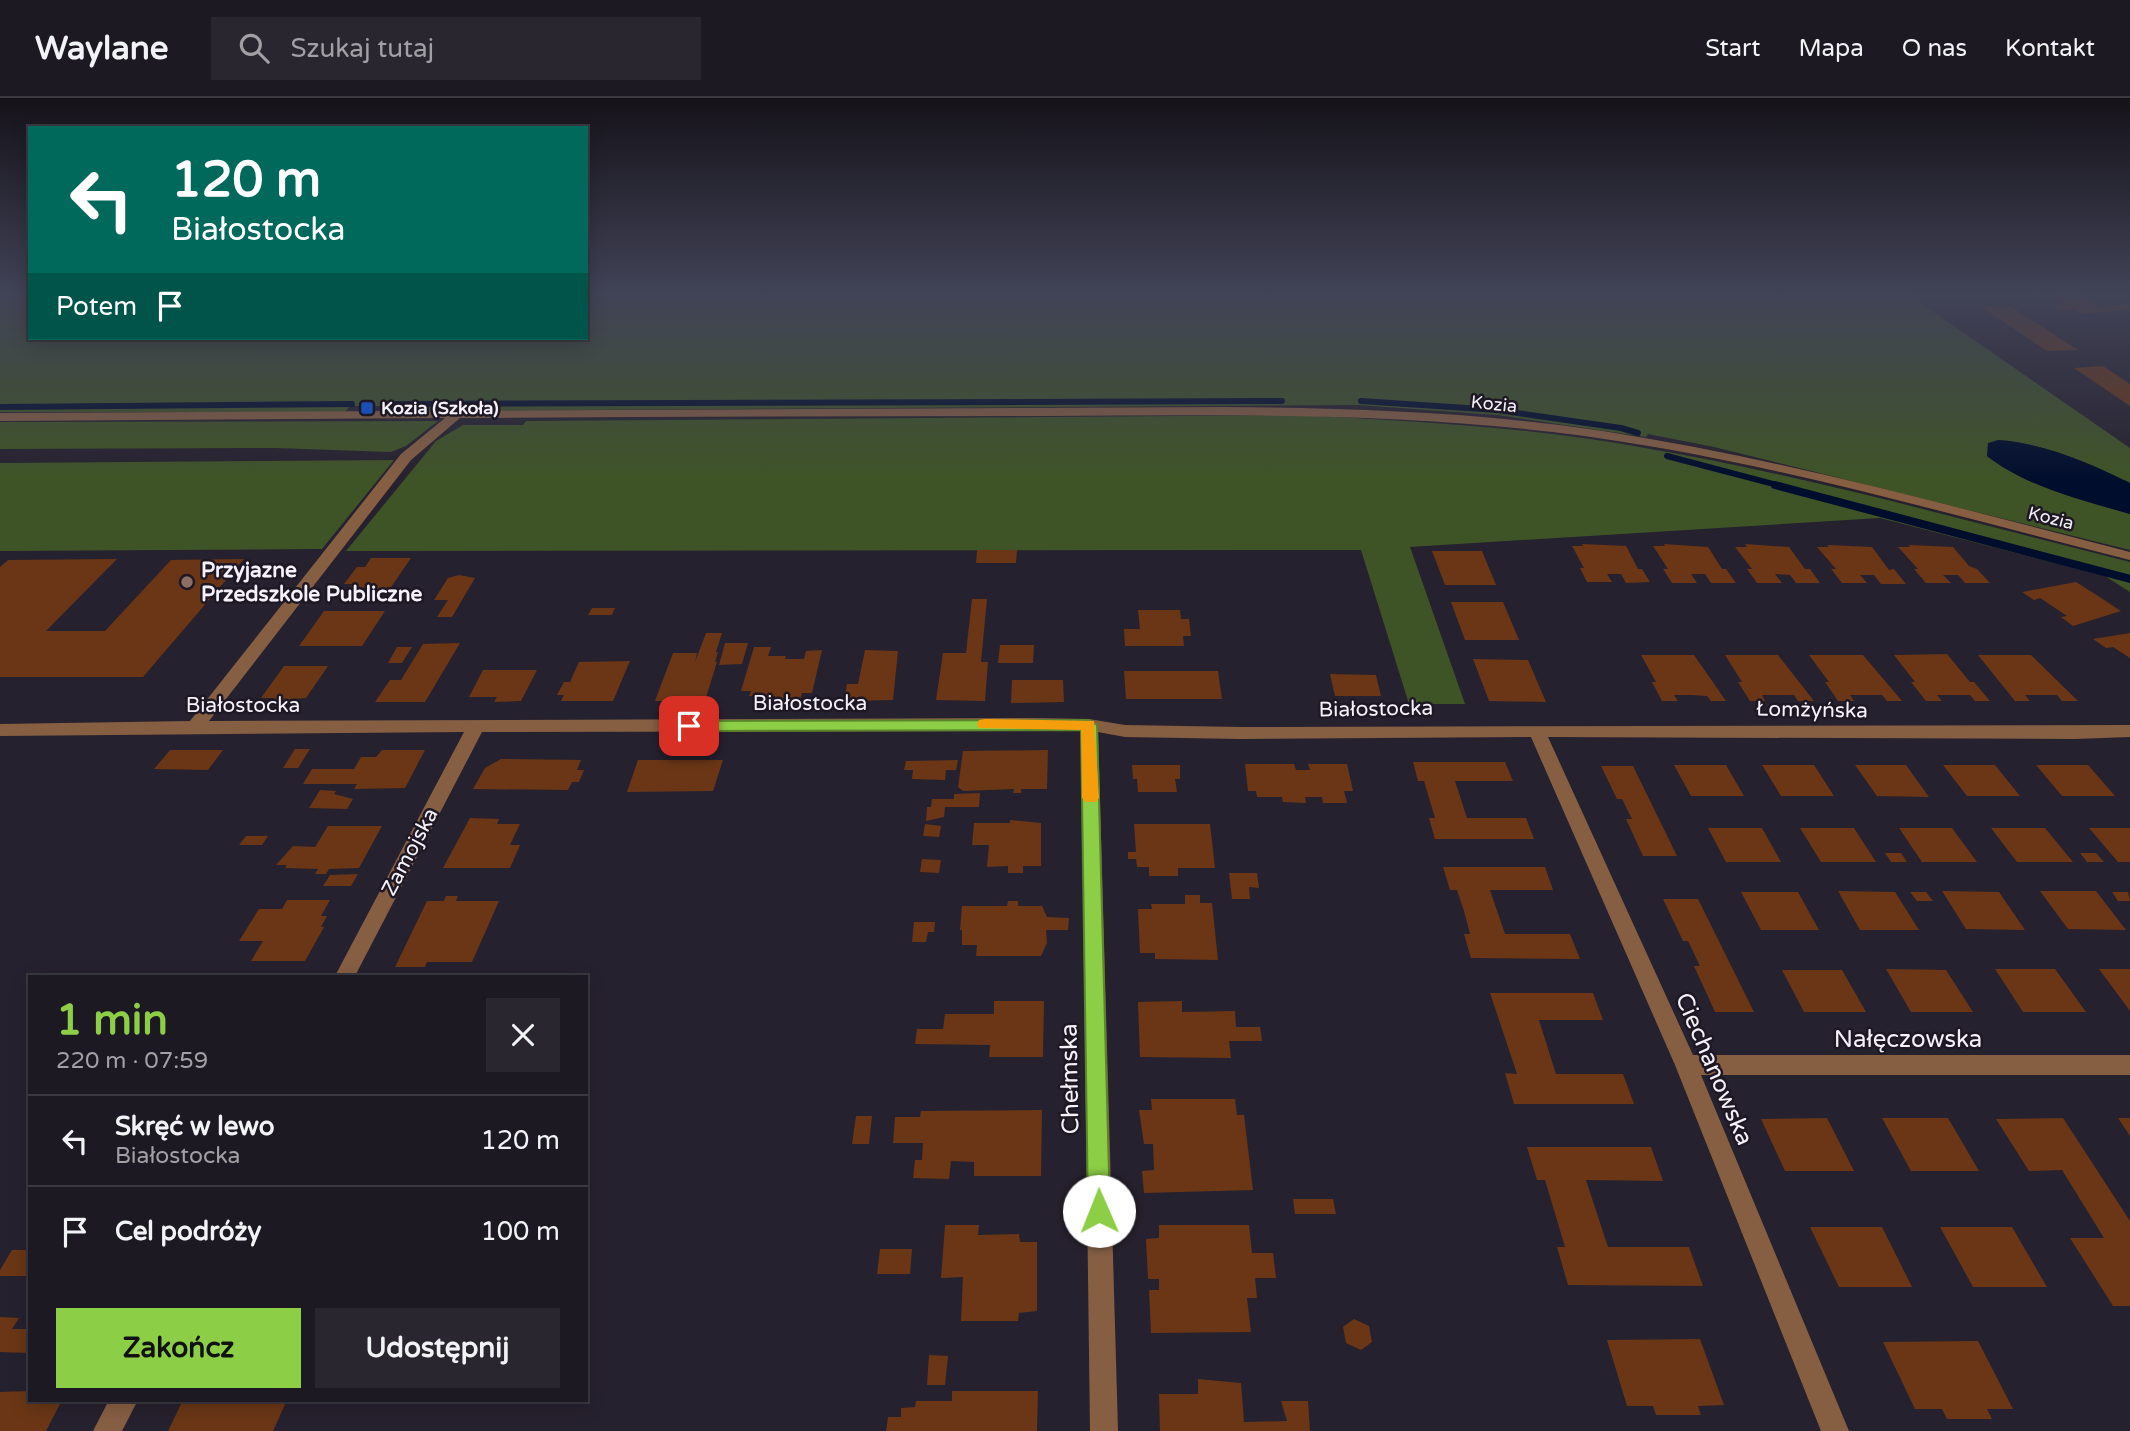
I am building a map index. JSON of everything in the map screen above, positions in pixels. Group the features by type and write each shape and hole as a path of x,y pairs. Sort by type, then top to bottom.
{"street":[{"name":"Kozia","path":"0,417 1291,411 1433,416 1602,435 1739,460 2130,556"},
{"path":"195,727 405,457 456,415"},
{"name":"Białostocka","path":"0,730 195,727 1089,725 1125,731 1241,733 1494,731"},
{"name":"Chełmska","path":"1089,725 1104,1431"},
{"name":"Zamojska","path":"346,975 475,727"},
{"name":"Łomżyńska","path":"1494,731 2130,731"},
{"name":"Ciechanowska","path":"1537,731 1686,1065 1835,1431"},
{"name":"Nałęczowska","path":"1686,1065 2130,1065"},
{"path":"107,1431 123,1402"}],"green space":[{"path":"0,357 1999,357 2130,448 2130,483 2066,455 2032,445 1998,440 1987,456 2037,484 2130,514 2130,550 1714,447 1648,434 1646,437 1497,415 1358,405 423,411 426,406 350,406 345,412 0,412"},
{"path":"1297,415 1515,430 1602,441 1706,459 1889,500 2130,562 2130,592 2105,576 1880,518 1410,547 1465,704 1409,704 1361,550 346,551 436,441 463,425 523,425 526,421"},
{"path":"438,421 406,446 391,452 275,448 0,449 0,422"},
{"path":"394,460 322,549 0,551 0,463"}],"water":[{"path":"1998,440 2032,445 2066,455 2130,483 2130,514 2056,491 2019,476 1987,456 1988,443"}],"building":[{"path":"2103,366 2130,384 2130,406 2074,368"},
{"path":"1582,544 1626,546 1638,569 1642,569 1650,582 1626,583 1621,574 1607,574 1612,582 1587,582 1580,568 1584,568 1572,546 1583,546"},
{"path":"1664,544 1708,547 1722,569 1726,569 1736,583 1711,583 1705,574 1691,574 1697,583 1672,583 1663,569 1668,569 1653,546 1665,546"},
{"path":"1745,544 1789,547 1805,569 1810,569 1820,583 1796,583 1790,575 1775,574 1782,583 1757,583 1747,569 1752,569 1735,547 1747,547"},
{"path":"1827,545 1872,547 1889,570 1894,569 1906,584 1881,584 1874,575 1860,575 1867,583 1842,583 1831,569 1836,569 1817,547 1829,547"},
{"path":"1908,545 1953,547 1969,566 1977,569 1990,583 1965,583 1958,575 1943,575 1951,583 1926,583 1914,569 1918,569 1898,547 1910,547"},
{"path":"977,550 1017,550 1016,563 976,563"},
{"path":"1432,551 1482,551 1496,585 1445,585"},
{"path":"371,558 411,558 387,593 346,593 352,584 344,584 357,567 365,567"},
{"path":"117,559 46,631 105,631 171,560 244,559 143,677 0,677 0,567 8,560"},
{"path":"459,575 475,578 452,617 437,617 448,600 434,600 448,578"},
{"path":"2076,582 2121,611 2073,626 2061,617 2067,616 2040,598 2034,600 2022,592"},
{"path":"972,599 987,599 981,662 988,662 985,701 936,700 943,653 966,653"},
{"path":"1451,602 1503,602 1519,640 1465,640"},
{"path":"592,608 615,608 612,615 588,615"},
{"path":"1138,610 1180,610 1181,619 1189,619 1191,636 1183,636 1184,646 1125,646 1124,629 1140,629"},
{"path":"324,611 385,611 362,646 299,646"},
{"path":"706,633 722,633 716,652 717,662 705,701 655,701 673,653 697,653 695,662"},
{"path":"2130,633 2130,658 2093,639"},
{"path":"460,643 425,702 375,702 390,680 401,680 423,644"},
{"path":"725,643 748,643 742,664 719,665"},
{"path":"1000,645 1034,645 1033,663 998,663"},
{"path":"397,647 412,647 402,663 388,663"},
{"path":"754,647 771,647 768,656 786,656 785,659 804,659 806,651 822,650 812,693 802,693 800,700 774,700 775,696 749,696 751,691 741,691"},
{"path":"865,650 898,651 893,700 844,701 847,684 858,684"},
{"path":"1947,654 1990,701 1975,701 1970,695 1937,695 1942,701 1926,701 1894,655"},
{"path":"1641,655 1694,655 1726,701 1711,701 1707,696 1674,695 1678,701 1662,701 1652,682 1656,682"},
{"path":"1725,655 1778,655 1814,701 1798,701 1794,695 1762,695 1765,701 1750,701"},
{"path":"1809,655 1863,655 1902,701 1887,701 1882,695 1850,695 1854,701 1838,701 1825,682 1829,682"},
{"path":"1978,655 2031,655 2078,701 2062,701 2057,695 2025,695 2030,701 2015,701"},
{"path":"1473,659 1528,660 1546,702 1489,701"},
{"path":"630,661 613,701 561,701 564,695 557,695 564,682 570,682 579,662"},
{"path":"284,666 328,666 306,698 272,701 274,698 261,698"},
{"path":"483,670 537,670 521,701 494,702 497,697 469,697"},
{"path":"1124,671 1218,671 1222,699 1126,699"},
{"path":"1330,674 1376,675 1381,696 1335,696"},
{"path":"1012,680 1063,680 1064,702 1011,703"},
{"path":"295,749 310,749 298,768 283,768"},
{"path":"170,750 223,750 208,770 154,769"},
{"path":"382,750 425,750 405,788 354,789 357,784 303,784 312,769 354,769 361,757 376,757"},
{"path":"1048,750 1047,789 1021,789 1021,793 1013,793 1014,789 963,791 958,787 963,751"},
{"path":"501,759 581,760 577,770 584,770 579,782 572,782 568,790 473,789 485,768"},
{"path":"638,760 723,760 713,791 627,792"},
{"path":"958,760 956,770 946,770 945,780 912,779 913,770 904,770 906,761"},
{"path":"1413,762 1505,762 1513,781 1455,781 1467,818 1526,818 1534,839 1435,839 1429,818 1435,818 1424,781 1418,781"},
{"path":"1245,764 1294,764 1296,770 1310,770 1308,764 1347,764 1353,791 1344,791 1347,803 1323,803 1322,797 1305,797 1306,803 1283,802 1282,797 1257,797 1256,791 1248,791"},
{"path":"1132,765 1180,765 1180,779 1175,779 1177,792 1138,792"},
{"path":"1674,765 1726,765 1744,796 1691,796"},
{"path":"1762,765 1814,765 1834,796 1781,796"},
{"path":"1855,765 1906,765 1929,797 1877,796"},
{"path":"1943,765 1995,765 2020,796 1967,796"},
{"path":"2036,765 2088,765 2115,796 2062,796"},
{"path":"1601,766 1633,766 1677,856 1643,856 1626,819 1632,819 1622,799 1617,799"},
{"path":"320,790 336,791 334,794 353,799 347,809 309,808"},
{"path":"980,793 979,807 945,807 944,817 926,821 927,807 931,807 932,799 954,799 954,794"},
{"path":"470,818 499,819 497,824 520,824 510,845 520,845 510,868 443,868"},
{"path":"1010,820 1041,823 1041,866 1023,866 1023,873 1008,873 1008,866 987,867 989,845 972,845 974,823 1010,823"},
{"path":"925,824 941,826 939,837 923,836"},
{"path":"1134,824 1210,824 1215,868 1178,868 1178,876 1149,876 1149,867 1137,867 1136,859 1128,859 1128,852 1136,852"},
{"path":"328,826 382,826 359,868 329,869 326,874 315,874 318,869 285,868 287,865 276,865 293,846 315,847"},
{"path":"1708,828 1762,828 1781,862 1726,862"},
{"path":"1800,828 1854,828 1876,862 1821,862"},
{"path":"1899,828 1952,828 1977,862 1922,862"},
{"path":"1991,828 2045,828 2073,862 2017,862"},
{"path":"2089,828 2130,828 2130,862 2118,862"},
{"path":"246,836 268,836 262,845 239,845"},
{"path":"1885,853 1901,853 1907,862 1891,862"},
{"path":"2080,853 2096,853 2104,862 2087,862"},
{"path":"922,859 941,860 939,873 920,872"},
{"path":"1443,867 1545,867 1553,890 1490,890 1505,934 1570,934 1580,959 1471,958 1464,934 1470,934 1464,911 1457,890 1450,890"},
{"path":"1229,873 1257,873 1259,888 1249,887 1250,899 1232,899"},
{"path":"358,874 351,886 323,886 330,875"},
{"path":"1838,891 1895,892 1919,930 1860,930"},
{"path":"1942,891 1999,892 2025,930 1966,929"},
{"path":"2040,891 2096,891 2126,930 2068,929"},
{"path":"1741,892 1798,892 1819,930 1761,930"},
{"path":"1910,892 1926,892 1933,901 1917,901"},
{"path":"2112,892 2128,892 2130,901 2118,901"},
{"path":"1185,895 1200,895 1200,903 1212,903 1218,960 1155,959 1155,953 1140,953 1138,909 1152,909 1151,904 1185,904"},
{"path":"446,896 458,896 456,901 499,901 472,962 427,962 425,967 395,967 427,901 444,901"},
{"path":"1663,899 1698,899 1754,1012 1715,1012 1694,966 1700,966 1688,941 1683,941"},
{"path":"287,900 330,900 321,916 327,916 321,927 324,927 305,961 251,961 263,941 239,941 259,909 282,909"},
{"path":"1008,901 1018,901 1018,906 1042,906 1047,917 1069,918 1068,930 1046,930 1047,943 1041,956 976,956 977,945 962,945 962,906 1007,906"},
{"path":"914,922 935,922 934,932 928,932 926,942 912,942"},
{"path":"1886,969 1946,970 1973,1012 1911,1012"},
{"path":"1995,969 2055,969 2086,1012 2023,1012"},
{"path":"2099,969 2130,969 2130,1011"},
{"path":"1782,970 1842,970 1866,1012 1804,1012"},
{"path":"1490,993 1593,993 1603,1020 1539,1020 1556,1074 1623,1074 1634,1104 1514,1104 1505,1073 1517,1074"},
{"path":"994,1001 1044,1001 1043,1057 989,1057 990,1045 915,1044 917,1029 943,1029 945,1014 994,1014"},
{"path":"1182,1001 1182,1012 1235,1011 1236,1027 1260,1027 1262,1041 1229,1041 1231,1058 1140,1057 1138,1002"},
{"path":"1151,1099 1235,1099 1237,1115 1244,1115 1253,1190 1144,1193 1142,1171 1154,1170 1153,1144 1144,1144 1139,1110 1152,1110"},
{"path":"1042,1110 1041,1176 974,1176 974,1162 951,1161 949,1179 913,1178 915,1160 922,1160 923,1143 893,1143 895,1117 920,1117 921,1111"},
{"path":"856,1116 872,1116 869,1144 852,1144"},
{"path":"1827,1118 1854,1171 1785,1171 1761,1119"},
{"path":"1882,1118 1948,1118 1979,1171 1911,1171"},
{"path":"2063,1118 2130,1221 2130,1306 2113,1306 2070,1238 2104,1238 2062,1170 2029,1171 1996,1119"},
{"path":"2118,1118 2130,1118 2130,1136"},
{"path":"1527,1147 1651,1147 1663,1181 1586,1180 1608,1247 1689,1247 1703,1286 1568,1285 1557,1247 1565,1247 1545,1180 1537,1180"},
{"path":"1293,1199 1333,1199 1336,1214 1295,1214"},
{"path":"945,1225 979,1225 978,1235 1019,1234 1020,1242 1037,1242 1037,1311 1019,1313 1018,1321 961,1321 963,1277 941,1278"},
{"path":"1159,1225 1249,1225 1252,1253 1273,1253 1276,1278 1255,1278 1257,1298 1247,1298 1251,1332 1151,1333 1149,1290 1159,1290 1159,1279 1148,1279 1146,1239 1159,1238"},
{"path":"1810,1227 1882,1227 1912,1287 1839,1287"},
{"path":"1940,1227 2012,1227 2047,1287 1973,1287"},
{"path":"880,1249 912,1249 910,1274 877,1274"},
{"path":"12,1250 28,1250 28,1276 0,1276 0,1270"},
{"path":"0,1317 19,1318 12,1329 28,1329 28,1353 0,1352"},
{"path":"1354,1319 1369,1326 1372,1342 1361,1350 1346,1343 1343,1327"},
{"path":"1700,1339 1724,1405 1698,1406 1701,1415 1656,1415 1653,1406 1627,1406 1607,1340"},
{"path":"1978,1341 2013,1409 1987,1409 1992,1419 1947,1419 1942,1409 1915,1409 1883,1342"},
{"path":"929,1355 948,1356 945,1385 927,1385"},
{"path":"1198,1379 1241,1383 1244,1422 1287,1421 1281,1401 1308,1401 1310,1431 1160,1431 1159,1394 1198,1394"},
{"path":"28,1391 28,1402 61,1402 46,1431 0,1431 0,1392"},
{"path":"952,1391 1038,1391 1037,1431 886,1431 888,1417 901,1417 901,1408 915,1407 916,1401 952,1401"},
{"path":"182,1402 286,1402 273,1431 168,1431"}],"waterway":[{"path":"388,404 1282,401"},
{"path":"1361,401 1497,410 1621,428 1638,433"},
{"path":"0,407 352,404"},
{"path":"1667,456 1781,486"},
{"path":"1775,485 2130,579"}],"slow traffic":[{"path":"985,724 1089,725 1091,798"}],"place":[{"name":"Kozia (Szkoła)","path":"367,408"},
{"name":"Przyjazne Przedszkole Publiczne","path":"187,582"}],"route":[{"path":"689,726 1089,725 1099,1211"}]}
